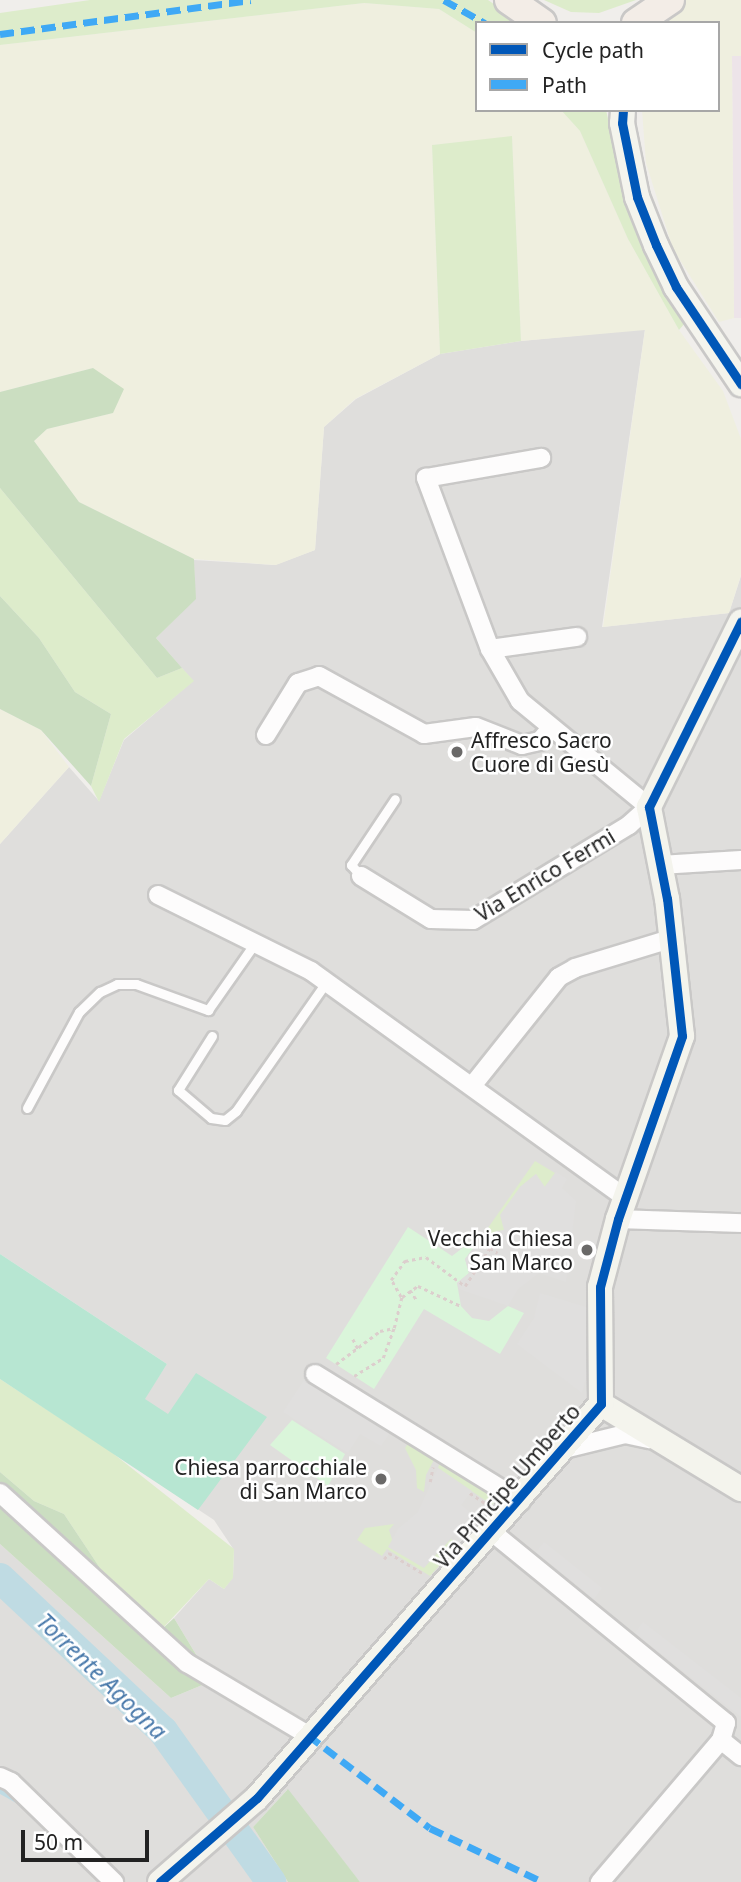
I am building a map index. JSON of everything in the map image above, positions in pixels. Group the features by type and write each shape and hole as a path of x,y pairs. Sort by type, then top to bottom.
{"street":[{"path":"620,115 637,197 656,245 676,287 741,384"},
{"path":"541,458 426,478 491,649 520,701 649,807 739,629"},
{"path":"491,649 578,637"},
{"path":"266,735 298,683 319,676 424,734 476,727 522,745 540,741 551,727"},
{"name":"Via Principe Umberto","path":"160,1882 257,1798 493,1520 521,1501 601,1404 600,1287 622,1208 682,1036 673,938 649,807"},
{"name":"Via Enrico Fermi","path":"361,876 432,919 473,920 629,825 649,807"},
{"path":"660,865 741,860"},
{"path":"158,895 255,942 327,981 472,1086 622,1208 741,1223"},
{"path":"472,1086 559,977 575,968 673,938"},
{"path":"315,1374 521,1501"},
{"path":"601,1404 657,1441 741,1489"},
{"path":"564,1449 625,1434 657,1441"},
{"path":"0,1493 187,1663 308,1735"},
{"path":"493,1520 726,1723 721,1740 600,1882"},
{"path":"721,1740 741,1756"},
{"path":"0,1777 11,1782 114,1882"}],"lane":[{"path":"361,876 351,865 395,799"},
{"path":"27,1108 79,1012 100,992 117,984 136,984 208,1010 255,942"},
{"path":"212,1036 178,1090 211,1118 225,1120 236,1111 327,981"}],"path":[{"path":"402,1297 392,1284 394,1273 405,1261 426,1257 465,1286 490,1248 498,1252"},
{"path":"394,1273 398,1279"},
{"path":"354,1376 383,1358 402,1297 410,1290 418,1286 461,1306"},
{"path":"410,1290 416,1299"},
{"path":"336,1364 380,1331 394,1328"},
{"path":"353,1339 358,1349"},
{"path":"470,1493 493,1520"},
{"path":"384,1559 389,1553 432,1579"}],"shaded area":[{"path":"732,56 741,56 741,318 734,318"},
{"path":"645,329 602,627 729,613 741,576 741,1882 360,1882 287,1790 253,1827 288,1882 0,1882 0,1544 171,1698 212,1681 174,1618 209,1579 224,1589 233,1577 234,1550 214,1520 110,1451 167,1364 0,1254 0,844 69,767 99,801 124,740 193,681 156,638 195,599 194,560 275,565 315,550 324,427 356,399 440,354 521,341"},
{"path":"556,1172 567,1179 562,1188 576,1201 566,1282 539,1273 518,1289 508,1306 459,1289 457,1283 469,1273 465,1259 483,1235 490,1239 496,1231 504,1230 500,1215 520,1187 536,1174 545,1187"},
{"path":"540,1293 596,1310 592,1357 582,1393 517,1344 534,1318"},
{"path":"310,1371 396,1424 381,1446 360,1434 348,1453 283,1412"},
{"path":"438,1468 472,1491 461,1505 472,1514 424,1568 388,1547 398,1529 418,1512"},
{"path":"544,1542 602,1588 594,1599 536,1552"},
{"path":"643,1622 741,1698 741,1717 635,1633"}],"green space":[{"path":"90,0 488,0 518,21 475,21 475,32 439,9 364,3 0,45 0,13"},
{"path":"544,0 636,0 599,13 571,12"},
{"path":"682,0 741,0 741,56 732,56 734,318 719,322 673,249 646,163 642,112 720,112 720,21 665,21"},
{"path":"364,3 439,9 475,32 475,112 563,112 580,131 628,239 679,330 723,391 741,439 741,575 729,613 603,627 645,330 521,341 512,137 432,145 440,354 355,399 324,427 315,550 276,565 194,559 79,502 34,441 47,429 113,413 93,368 0,392 0,45"},
{"path":"563,112 606,112 631,219 663,289 685,323 679,330 628,239 580,131"},
{"path":"512,136 521,341 440,354 432,145"},
{"path":"93,368 124,389 113,413 47,429 34,441 79,502 194,559 196,599 156,638 182,668 157,678 0,488 0,392"},
{"path":"0,488 157,678 182,668 194,681 124,739 99,802 91,786 111,714 75,692 39,638 0,596"},
{"path":"0,596 39,638 75,692 111,714 91,786 41,730 0,709"},
{"path":"0,709 41,730 69,767 0,844"},
{"path":"535,1161 555,1173 543,1189 536,1174 520,1187 504,1230 490,1239 483,1235"},
{"path":"408,1227 452,1256 469,1243 474,1247 465,1259 469,1273 457,1283 461,1306 472,1318 489,1321 508,1306 524,1313 500,1354 424,1309 374,1389 326,1358"},
{"path":"0,1254 167,1364 145,1399 168,1414 196,1373 267,1417 198,1510 0,1379"},
{"path":"0,1379 110,1451 234,1549 233,1578 224,1589 209,1579 160,1631 140,1615 102,1571 64,1514 34,1501 0,1472"},
{"path":"292,1420 345,1454 328,1486 270,1445"},
{"path":"411,1439 436,1456 426,1475 424,1492 417,1488 416,1470 405,1448"},
{"path":"441,1459 499,1497 492,1505 438,1468"},
{"path":"0,1472 34,1501 64,1514 102,1571 140,1615 160,1631 174,1618 212,1681 171,1698 0,1544"},
{"path":"394,1524 389,1530 392,1539 424,1567 451,1539 458,1544 430,1576 387,1549 382,1556 357,1540 365,1528"},
{"path":"288,1789 360,1882 288,1882 253,1827"}],"waterway":[{"name":"Torrente Agogna","path":"0,1578 163,1731 271,1882"},
{"path":"0,1791 22,1803"}],"marked path":[{"path":"0,34 251,0"},
{"path":"444,0 481,21"},
{"path":"308,1735 430,1828 543,1882"}],"cycle path":[{"path":"623,112 622,123 637,197 656,245 676,287 741,384"},
{"path":"160,1882 257,1798 601,1404 600,1287 618,1219 682,1036 667,899 649,807 741,622"}],"place":[{"name":"Affresco Sacro Cuore di Gesù","path":"457,752"},
{"name":"Vecchia Chiesa San Marco","path":"587,1250"},
{"name":"Chiesa parrocchiale di San Marco","path":"381,1479"}]}
